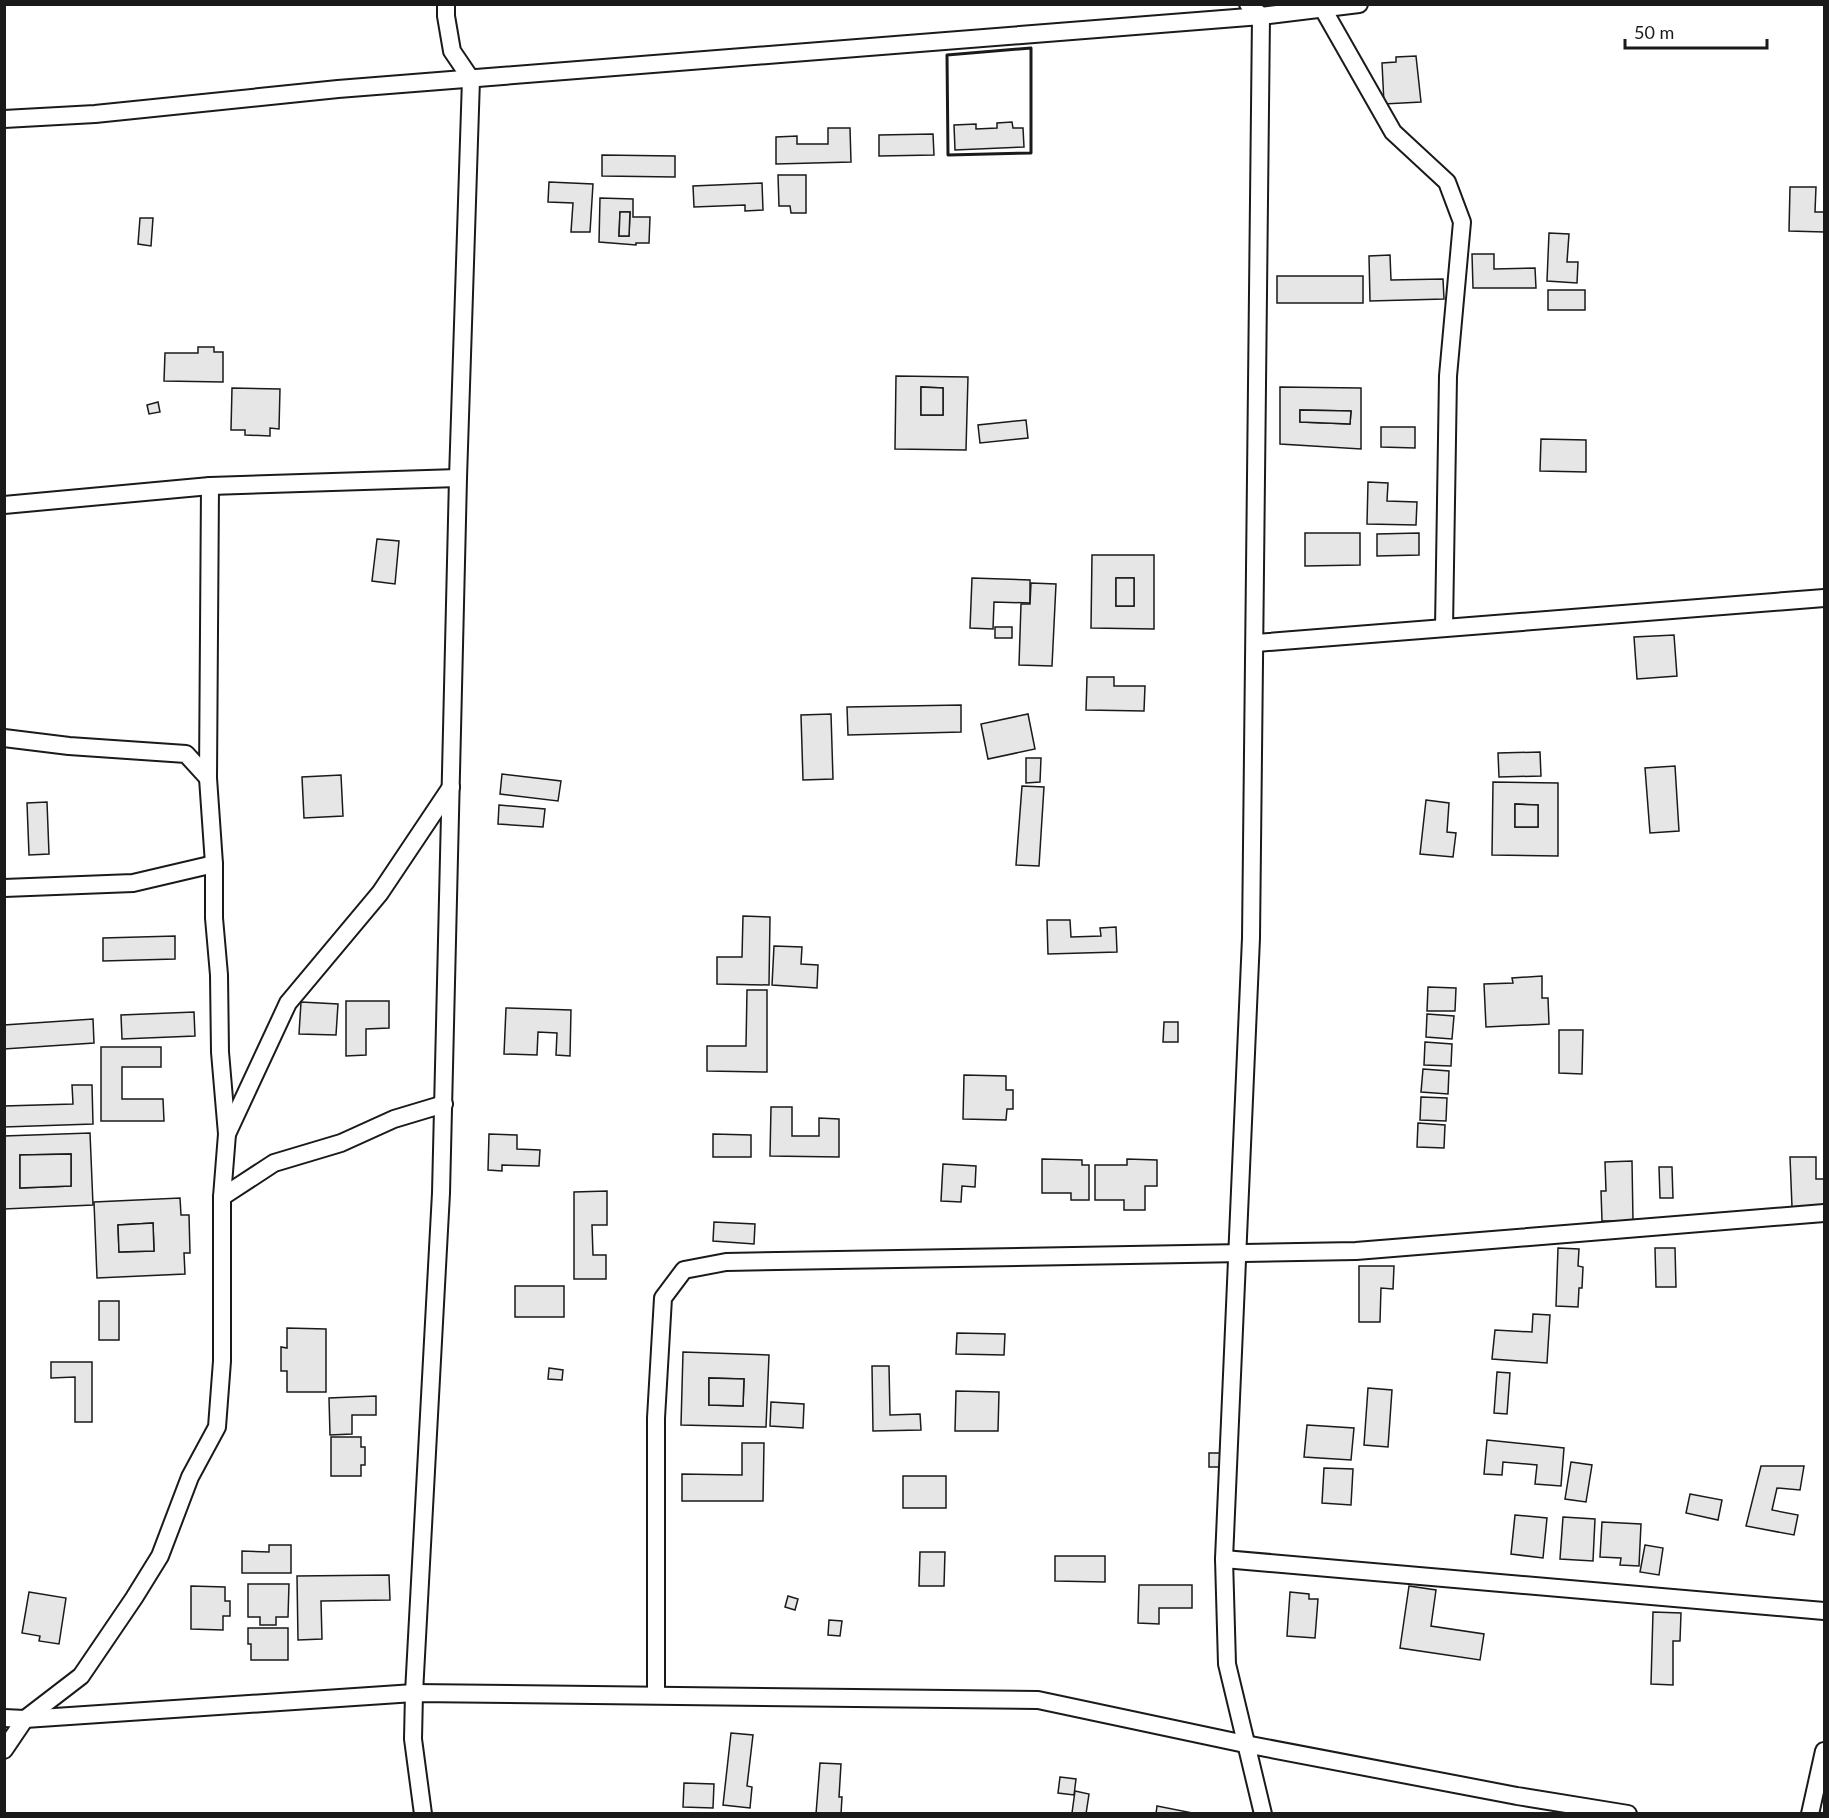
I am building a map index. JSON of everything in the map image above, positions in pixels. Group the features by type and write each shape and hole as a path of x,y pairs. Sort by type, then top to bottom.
{"street":[{"path":"423,1814 413,1739 414,1693 441,1193 458,478 471,79 452,51 446,4"},
{"path":"1248,4 1261,16 1256,643 1251,938 1224,1559 1227,1664 1263,1814"},
{"path":"4,119 95,114 338,88 1261,16 1359,4"},
{"path":"1323,9 1393,132 1447,182 1462,222 1448,376 1444,628"},
{"path":"4,505 210,486 458,478"},
{"path":"4,1750 25,1719 81,1676 134,1598 160,1556 190,1477 217,1427 222,1361 222,1197 227,1134 220,1052 219,975 214,918 214,864 208,778 210,486"},
{"path":"1256,643 1824,598"},
{"path":"4,738 69,746 186,754 208,778"},
{"path":"227,1134 288,1003 380,893 451,786"},
{"path":"4,888 133,883 214,864"},
{"path":"222,1197 274,1163 342,1143 394,1119 444,1104"},
{"path":"656,1695 656,1418 663,1298 684,1270 726,1262 1356,1251 1824,1214"},
{"path":"1224,1559 1824,1611"},
{"path":"4,1718 25,1719 414,1693 1038,1700 1245,1744 1517,1796 1628,1814"},
{"path":"1810,1814 1824,1751"}],"building":[{"path":"1416,56 1421,102 1384,104 1382,63 1396,62 1396,57"},
{"path":"1012,122 1013,128 1023,128 1024,147 955,150 954,125 976,124 976,129 997,128 997,123"},
{"path":"828,128 850,128 851,162 776,164 776,137 797,136 797,144 828,144"},
{"path":"933,134 934,155 879,156 879,135"},
{"path":"602,155 675,156 675,177 602,176"},
{"path":"778,175 806,175 806,213 791,213 790,206 779,206"},
{"path":"549,182 593,184 590,232 571,232 573,203 548,202"},
{"path":"762,183 763,210 745,211 745,205 694,207 693,186"},
{"path":"1790,187 1816,187 1815,212 1824,212 1824,232 1789,231"},
{"path":"600,198 633,199 633,217 650,217 649,243 636,243 636,245 599,242","holes":["620,212 630,212 629,236 619,236"]},
{"path":"620,212 630,212 629,236 619,236"},
{"path":"140,218 153,218 151,246 138,244"},
{"path":"1549,233 1569,234 1567,262 1578,262 1577,283 1547,281"},
{"path":"1472,254 1494,254 1494,269 1535,268 1536,288 1473,288"},
{"path":"1390,255 1391,280 1443,279 1444,299 1370,301 1369,256"},
{"path":"1277,276 1363,276 1363,303 1277,303"},
{"path":"1548,290 1585,290 1585,310 1548,310"},
{"path":"198,347 214,347 214,352 223,352 223,382 164,381 165,353 198,353"},
{"path":"896,376 968,377 966,450 895,449","holes":["921,387 943,388 943,415 921,415"]},
{"path":"921,387 943,388 943,415 921,415"},
{"path":"1280,387 1361,388 1361,449 1280,444","holes":["1300,410 1351,411 1350,424 1300,422"]},
{"path":"232,388 280,389 279,429 270,428 270,436 245,435 245,430 231,430"},
{"path":"158,402 160,412 149,414 147,405"},
{"path":"1300,410 1351,411 1350,424 1300,422"},
{"path":"1026,420 1028,438 980,443 978,425"},
{"path":"1381,427 1415,427 1415,448 1381,447"},
{"path":"1541,439 1586,440 1586,472 1540,471"},
{"path":"1368,482 1388,483 1387,501 1417,502 1416,525 1367,524"},
{"path":"1305,533 1360,533 1360,565 1305,566"},
{"path":"1419,533 1419,555 1377,556 1377,534"},
{"path":"377,539 399,541 395,584 372,581"},
{"path":"1092,555 1154,555 1154,629 1091,628","holes":["1116,578 1134,578 1134,606 1116,606"]},
{"path":"972,578 1030,580 1030,603 994,602 993,629 970,628"},
{"path":"1116,578 1134,578 1134,606 1116,606"},
{"path":"1031,583 1056,584 1052,666 1019,665 1021,604 1030,604"},
{"path":"995,627 1012,627 1012,638 995,638"},
{"path":"1674,635 1677,676 1637,679 1634,637"},
{"path":"1087,677 1114,677 1114,686 1145,686 1144,711 1086,710"},
{"path":"961,705 961,732 848,735 847,707"},
{"path":"831,714 833,779 803,780 801,715"},
{"path":"1028,714 1035,749 988,759 981,724"},
{"path":"1540,752 1541,776 1499,777 1498,753"},
{"path":"1026,758 1041,758 1040,782 1026,783"},
{"path":"1675,766 1679,831 1650,833 1645,768"},
{"path":"502,774 561,781 558,801 500,794"},
{"path":"341,775 343,816 304,818 302,777"},
{"path":"1493,782 1558,783 1558,856 1492,855","holes":["1515,804 1538,805 1538,827 1515,827"]},
{"path":"1022,786 1044,787 1039,866 1016,865"},
{"path":"1426,800 1449,803 1447,832 1456,833 1453,857 1420,854"},
{"path":"47,802 49,854 29,855 27,803"},
{"path":"1515,804 1538,805 1538,827 1515,827"},
{"path":"499,805 545,809 543,827 498,824"},
{"path":"743,916 770,917 769,985 717,984 717,957 742,957"},
{"path":"1047,920 1070,920 1071,937 1101,936 1100,928 1116,927 1117,952 1048,954"},
{"path":"175,936 175,959 103,961 103,938"},
{"path":"774,946 802,947 801,964 818,965 817,988 772,985"},
{"path":"1542,976 1542,998 1548,998 1549,1024 1486,1027 1484,984 1513,983 1512,978"},
{"path":"1428,987 1456,988 1455,1011 1427,1011"},
{"path":"747,990 767,990 767,1072 707,1071 707,1046 746,1046"},
{"path":"346,1001 389,1001 389,1028 366,1029 366,1055 346,1056"},
{"path":"301,1002 338,1004 336,1035 299,1034"},
{"path":"506,1008 571,1010 570,1056 556,1055 557,1033 538,1032 537,1055 504,1054"},
{"path":"194,1012 195,1036 122,1039 121,1015"},
{"path":"1427,1014 1454,1016 1452,1039 1426,1037"},
{"path":"93,1019 94,1043 4,1049 4,1025"},
{"path":"1164,1022 1178,1022 1178,1042 1163,1042"},
{"path":"1559,1030 1583,1030 1582,1074 1559,1073"},
{"path":"1425,1042 1452,1044 1451,1066 1424,1065"},
{"path":"101,1047 161,1047 161,1067 122,1067 122,1099 163,1099 164,1121 101,1121"},
{"path":"1423,1069 1449,1071 1448,1094 1421,1092"},
{"path":"964,1075 1006,1076 1006,1090 1013,1090 1013,1109 1007,1109 1006,1120 963,1119"},
{"path":"72,1085 92,1085 93,1124 4,1127 4,1106 73,1104"},
{"path":"1421,1097 1447,1098 1446,1121 1420,1120"},
{"path":"771,1107 792,1107 792,1136 819,1136 819,1118 839,1119 839,1157 770,1156"},
{"path":"1418,1123 1445,1125 1444,1148 1417,1147"},
{"path":"90,1133 93,1205 4,1209 4,1136","holes":["71,1154 71,1186 20,1188 20,1155"]},
{"path":"489,1134 517,1135 517,1149 540,1150 539,1166 502,1165 502,1171 488,1170"},
{"path":"713,1134 751,1135 751,1157 713,1157"},
{"path":"71,1154 71,1186 20,1188 20,1155"},
{"path":"1790,1157 1816,1157 1816,1179 1824,1179 1824,1206 1792,1207"},
{"path":"1042,1159 1082,1160 1082,1165 1089,1165 1089,1200 1071,1200 1071,1193 1042,1193"},
{"path":"1127,1159 1157,1160 1157,1186 1145,1186 1145,1210 1124,1210 1124,1200 1095,1200 1095,1165 1127,1165"},
{"path":"1632,1161 1633,1221 1602,1221 1601,1191 1606,1191 1605,1162"},
{"path":"943,1164 976,1166 975,1187 962,1186 961,1202 941,1201"},
{"path":"1659,1167 1672,1167 1673,1198 1660,1198"},
{"path":"607,1191 607,1225 592,1225 593,1255 606,1255 606,1279 574,1279 574,1192"},
{"path":"180,1198 181,1215 189,1215 190,1253 184,1253 185,1274 97,1278 94,1202","holes":["153,1223 154,1251 119,1252 118,1225"]},
{"path":"714,1222 755,1224 754,1244 713,1241"},
{"path":"153,1223 154,1251 119,1252 118,1225"},
{"path":"1558,1248 1579,1249 1578,1266 1583,1267 1578,1307 1556,1306"},
{"path":"1655,1248 1675,1248 1676,1287 1656,1287"},
{"path":"1359,1266 1394,1266 1393,1289 1381,1288 1380,1322 1359,1322"},
{"path":"515,1286 564,1286 564,1317 515,1317"},
{"path":"99,1301 119,1301 119,1340 99,1340"},
{"path":"1533,1314 1550,1315 1547,1363 1492,1359 1495,1330 1532,1332"},
{"path":"287,1328 326,1329 326,1392 287,1392 287,1371 281,1371 281,1347 287,1348"},
{"path":"957,1333 1005,1334 1004,1355 956,1354"},
{"path":"683,1352 769,1355 766,1427 681,1425","holes":["709,1378 744,1379 743,1406 709,1405"]},
{"path":"51,1362 92,1362 92,1422 75,1422 75,1377 51,1378"},
{"path":"872,1366 889,1366 890,1415 920,1414 921,1430 873,1431"},
{"path":"549,1368 563,1370 562,1380 548,1379"},
{"path":"1497,1372 1510,1373 1507,1414 1494,1413"},
{"path":"709,1378 744,1379 743,1406 709,1405"},
{"path":"1368,1388 1392,1390 1388,1447 1364,1445"},
{"path":"956,1391 999,1392 998,1431 955,1431"},
{"path":"376,1396 376,1415 352,1415 352,1434 330,1435 329,1398"},
{"path":"771,1402 804,1404 803,1428 770,1426"},
{"path":"1307,1425 1354,1428 1351,1460 1304,1457"},
{"path":"331,1437 361,1437 361,1447 365,1447 365,1465 361,1465 361,1476 331,1476"},
{"path":"1487,1440 1564,1448 1561,1486 1535,1484 1537,1465 1503,1462 1502,1475 1484,1474"},
{"path":"742,1443 764,1443 763,1501 682,1501 682,1474 742,1475"},
{"path":"1209,1453 1221,1453 1221,1467 1209,1467"},
{"path":"1571,1462 1592,1465 1586,1502 1565,1499"},
{"path":"1761,1466 1804,1466 1800,1490 1777,1488 1772,1510 1798,1515 1794,1535 1746,1526"},
{"path":"1324,1468 1353,1469 1351,1505 1322,1503"},
{"path":"903,1476 946,1476 946,1508 903,1508"},
{"path":"1690,1494 1722,1500 1718,1520 1686,1513"},
{"path":"1515,1515 1547,1518 1543,1558 1511,1554"},
{"path":"1563,1517 1595,1519 1593,1561 1560,1559"},
{"path":"1602,1522 1641,1524 1639,1566 1620,1565 1621,1558 1600,1557"},
{"path":"269,1545 291,1545 291,1573 242,1573 242,1551 269,1552"},
{"path":"1645,1545 1663,1548 1659,1575 1640,1572"},
{"path":"920,1552 945,1552 944,1586 919,1586"},
{"path":"1055,1556 1105,1556 1105,1582 1055,1581"},
{"path":"389,1575 390,1600 321,1601 322,1639 298,1640 297,1576"},
{"path":"248,1584 289,1584 288,1617 276,1617 276,1625 260,1625 260,1617 248,1617"},
{"path":"1139,1585 1192,1585 1192,1608 1159,1608 1159,1624 1138,1623"},
{"path":"191,1586 225,1587 225,1601 230,1601 230,1616 223,1616 223,1630 191,1629"},
{"path":"1409,1586 1436,1590 1431,1626 1484,1634 1480,1660 1400,1648"},
{"path":"29,1592 66,1598 59,1644 39,1641 40,1636 22,1633"},
{"path":"1290,1592 1309,1594 1309,1599 1318,1599 1315,1638 1287,1636"},
{"path":"788,1596 798,1599 795,1610 785,1607"},
{"path":"1653,1612 1681,1613 1680,1641 1673,1641 1673,1685 1651,1684"},
{"path":"829,1620 842,1621 840,1636 828,1635"},
{"path":"248,1628 288,1628 288,1660 251,1660"},
{"path":"731,1733 753,1735 747,1786 752,1787 750,1808 723,1805"},
{"path":"820,1763 841,1764 839,1797 842,1797 841,1814 816,1814"},
{"path":"1060,1777 1076,1779 1074,1795 1058,1793"},
{"path":"684,1783 714,1784 713,1808 683,1807"},
{"path":"1075,1791 1089,1794 1086,1814 1072,1813"},
{"path":"1157,1806 1193,1813 1193,1814 1156,1814"}],"wall":[{"path":"1031,48 1031,153 948,155 947,55 1031,48"}]}
